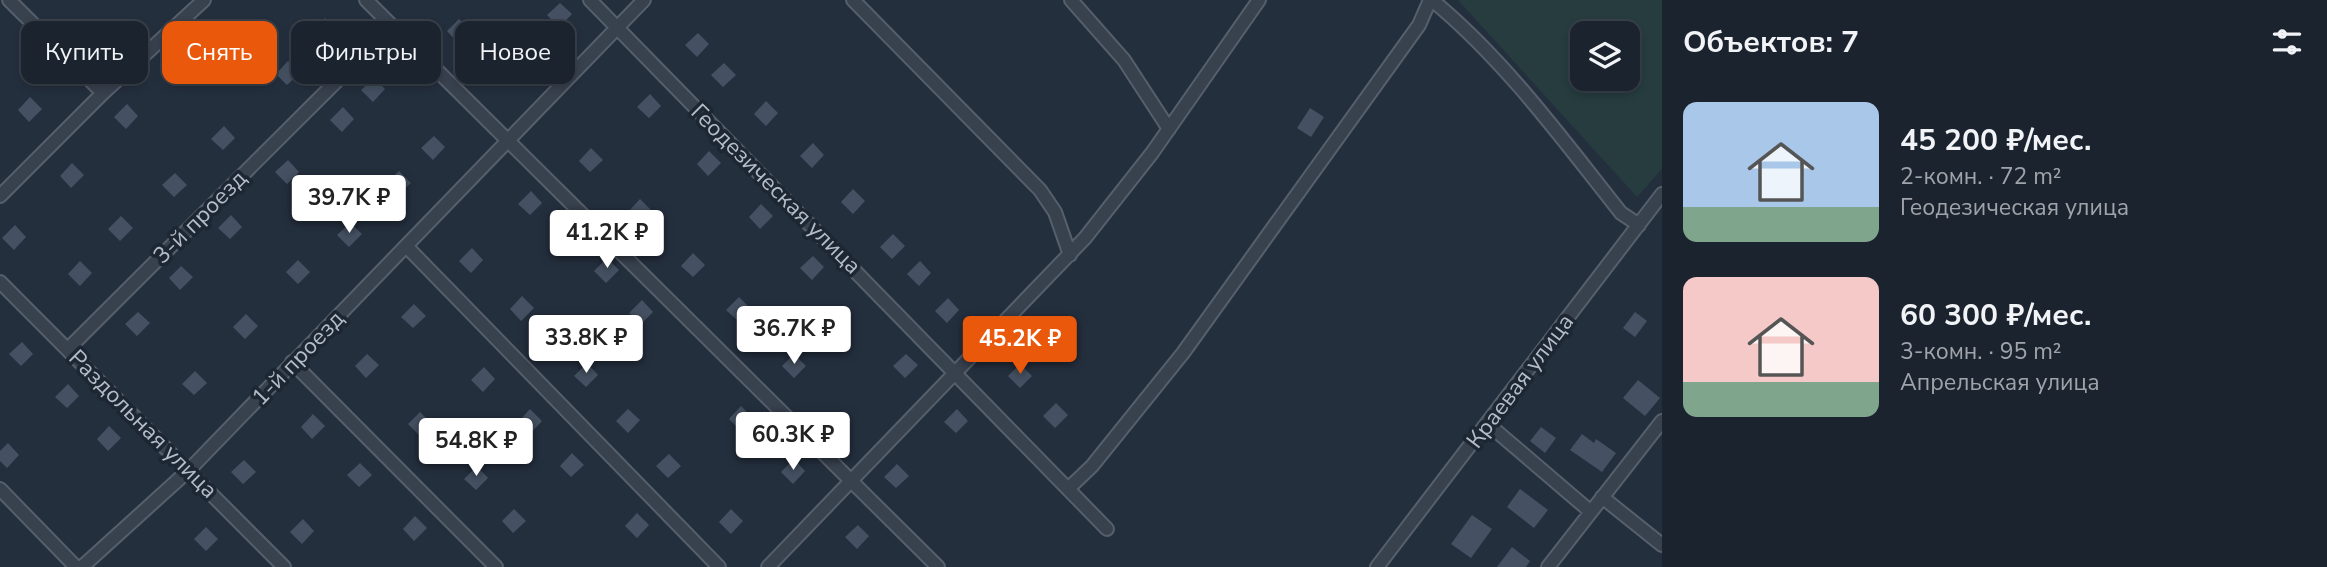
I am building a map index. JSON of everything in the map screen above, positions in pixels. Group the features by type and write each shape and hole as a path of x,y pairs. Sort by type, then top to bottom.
{"street":[{"path":"9,0 103,93"},
{"path":"0,196 103,93 204,0"},
{"path":"366,0 386,21"},
{"name":"Геодезическая улица","path":"590,0 1107,529"},
{"name":"1-й проезд","path":"82,567 190,469 644,0"},
{"path":"853,0 1040,190 1055,212 1070,255"},
{"path":"1071,0 1124,60 1168,129"},
{"path":"768,567 1070,255 1111,206 1259,0"},
{"path":"1068,489 1092,466 1183,353 1419,25 1431,0 1463,26 1532,103 1621,214 1639,225"},
{"path":"441,76 939,567"},
{"name":"3-й проезд","path":"68,349 333,84"},
{"name":"Краевая улица","path":"1377,567 1662,194"},
{"path":"407,247 719,567"},
{"name":"Раздольная улица","path":"0,282 190,469 284,567"},
{"path":"292,362 496,567"},
{"path":"1548,567 1662,421"},
{"path":"1488,424 1591,512"},
{"path":"0,489 76,567"},
{"path":"1602,497 1662,545"}],"green space":[{"path":"1458,0 1662,0 1662,169 1637,197"}],"building":[{"path":"560,3 572,14 565,21 553,21 547,15"},
{"path":"455,23 455,40 447,31"},
{"path":"698,33 709,44 697,57 685,45"},
{"path":"288,61 291,64 291,81 287,85 277,73"},
{"path":"724,63 736,75 723,87 711,75"},
{"path":"368,84 380,84 385,89 373,102 361,90"},
{"path":"650,94 661,106 649,118 637,107"},
{"path":"30,97 42,109 29,122 18,110"},
{"path":"766,101 778,113 766,126 754,114"},
{"path":"127,104 138,116 126,129 114,117"},
{"path":"343,107 354,119 342,132 330,120"},
{"path":"1310,108 1324,117 1311,137 1297,128"},
{"path":"224,126 235,138 223,150 211,139"},
{"path":"434,136 445,147 433,160 421,148"},
{"path":"813,143 824,155 812,168 800,156"},
{"path":"591,148 603,160 590,172 579,161"},
{"path":"709,151 721,163 708,176 697,164"},
{"path":"288,160 299,172 287,184 275,172"},
{"path":"72,163 84,175 71,188 60,176"},
{"path":"399,171 411,183 398,195 386,183"},
{"path":"175,173 187,185 174,197 162,185"},
{"path":"853,189 865,201 853,214 841,202"},
{"path":"531,191 542,203 530,215 518,204"},
{"path":"640,199 652,211 639,224 628,212"},
{"path":"761,204 773,216 760,229 749,217"},
{"path":"231,215 242,227 230,239 218,228"},
{"path":"121,216 133,228 120,241 108,229"},
{"path":"350,223 362,234 349,247 337,235"},
{"path":"15,225 26,237 14,250 2,238"},
{"path":"893,234 905,246 892,259 880,247"},
{"path":"472,248 483,260 471,273 459,261"},
{"path":"693,253 705,265 693,277 681,266"},
{"path":"813,256 824,267 812,280 800,268"},
{"path":"607,258 619,270 606,283 594,271"},
{"path":"298,260 310,272 298,284 286,272"},
{"path":"80,261 92,273 80,286 68,274"},
{"path":"920,261 931,273 919,286 907,274"},
{"path":"181,266 193,277 180,290 169,278"},
{"path":"522,296 534,308 521,321 510,309"},
{"path":"739,297 751,309 738,321 726,310"},
{"path":"948,298 959,310 947,323 935,311"},
{"path":"642,300 653,312 641,324 629,313"},
{"path":"414,304 426,316 413,328 401,317"},
{"path":"138,312 150,323 137,336 125,324"},
{"path":"1635,312 1647,321 1635,337 1623,328"},
{"path":"246,314 258,326 245,339 233,327"},
{"path":"22,342 33,354 21,366 9,354"},
{"path":"367,354 379,365 366,378 355,366"},
{"path":"794,354 806,366 794,378 782,366"},
{"path":"906,354 918,365 905,378 893,366"},
{"path":"587,363 598,375 586,387 574,376"},
{"path":"1020,364 1032,376 1020,388 1008,376"},
{"path":"484,367 495,379 483,392 471,380"},
{"path":"195,371 207,383 194,395 182,384"},
{"path":"1638,380 1660,398 1645,416 1623,398"},
{"path":"68,384 79,396 67,408 55,397"},
{"path":"1056,403 1068,415 1055,428 1043,416"},
{"path":"741,406 753,418 740,430 729,419"},
{"path":"530,409 542,421 530,434 518,422"},
{"path":"628,409 640,420 628,433 616,421"},
{"path":"957,409 968,421 956,433 944,422"},
{"path":"420,412 432,424 420,436 408,424"},
{"path":"313,414 325,426 312,439 301,427"},
{"path":"109,426 121,438 108,451 97,439"},
{"path":"1541,427 1556,438 1545,453 1530,441"},
{"path":"1582,434 1594,443 1596,439 1616,453 1602,472 1570,450"},
{"path":"8,443 19,455 7,468 0,461 0,451"},
{"path":"572,453 584,465 571,477 560,466"},
{"path":"669,454 681,466 668,478 656,466"},
{"path":"794,459 805,471 793,484 781,472"},
{"path":"244,460 256,472 243,484 231,472"},
{"path":"360,463 372,475 359,487 347,475"},
{"path":"897,464 909,476 896,488 884,477"},
{"path":"477,466 488,478 476,490 464,479"},
{"path":"1520,489 1548,510 1534,528 1507,507"},
{"path":"514,509 526,521 513,533 502,521"},
{"path":"731,509 743,521 731,534 719,522"},
{"path":"637,513 649,525 637,538 625,526"},
{"path":"1472,515 1492,529 1471,558 1451,544"},
{"path":"415,516 427,528 414,541 403,529"},
{"path":"303,519 314,531 302,544 290,532"},
{"path":"858,525 869,536 857,549 845,537"},
{"path":"206,527 218,539 206,551 194,539"},
{"path":"1512,547 1530,561 1526,567 1497,567"}]}
